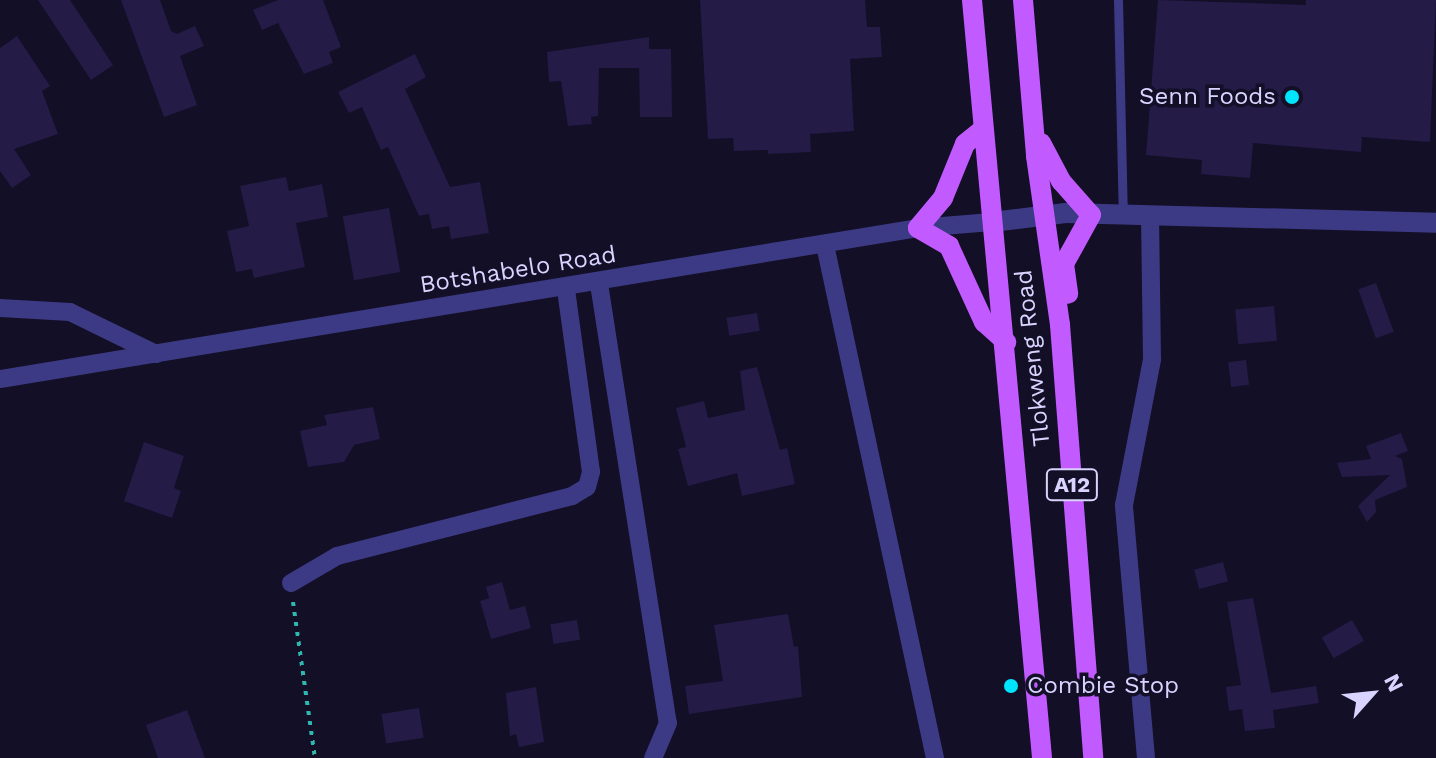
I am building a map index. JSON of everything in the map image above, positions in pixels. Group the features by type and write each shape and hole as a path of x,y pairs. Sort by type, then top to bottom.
{"main road":[{"name":"Tlokweng Road","path":"972,0 982,130 1006,342 1042,758"},
{"name":"Tlokweng Road","path":"1023,0 1044,213 1060,325 1093,758"},
{"path":"1035,107 1043,154 1091,215 1064,264 1069,298 1060,325"},
{"path":"982,130 965,144 943,198 918,228 949,246 984,322 1006,342"}],"street":[{"name":"Botshabelo Road","path":"0,379 599,284 918,228 992,222 1044,213 1436,223"},
{"path":"1146,758 1124,505 1152,359 1150,216"},
{"path":"825,245 935,758"},
{"path":"599,284 668,723 653,758"},
{"path":"291,583 337,556 572,496 587,487 591,472 566,289"},
{"path":"0,308 70,312 156,354"}],"lane":[{"path":"1118,0 1123,216"}],"path":[{"path":"291,583 315,758"}],"building":[{"path":"38,0 70,0 113,65 91,80"},
{"path":"121,0 160,0 171,31 177,34 195,26 204,46 180,56 197,105 164,117"},
{"path":"278,0 323,0 341,47 329,52 333,63 304,74 278,23 262,30 253,10"},
{"path":"700,0 865,0 867,27 880,27 882,57 850,59 854,131 810,134 811,152 768,154 768,150 734,151 733,138 708,139"},
{"name":"Senn Foods","path":"1158,0 1306,5 1306,0 1436,0 1430,142 1362,137 1361,152 1253,143 1250,178 1201,174 1202,160 1146,155"},
{"path":"17,36 50,86 42,91 58,134 14,149 31,175 12,188 0,171 0,48"},
{"path":"649,37 649,49 671,49 672,117 640,117 639,68 599,68 598,116 591,117 592,124 568,126 561,81 549,82 547,52"},
{"path":"415,54 426,77 405,89 450,187 480,182 489,233 451,239 449,226 432,229 429,214 419,216 388,147 381,150 362,107 349,113 338,92"},
{"path":"286,177 289,191 322,184 328,217 296,223 305,267 254,278 252,269 236,272 227,231 249,226 240,186"},
{"path":"389,208 400,272 354,280 343,216"},
{"path":"1376,283 1394,332 1376,338 1358,289"},
{"path":"1274,306 1277,341 1238,344 1235,309"},
{"path":"757,313 760,331 729,336 726,318"},
{"path":"1246,360 1249,385 1231,387 1228,362"},
{"path":"757,367 780,450 787,448 795,484 742,496 737,473 688,486 678,449 686,447 676,408 704,401 708,418 745,410 740,371"},
{"path":"373,407 380,439 354,445 344,462 308,467 300,431 327,425 324,415"},
{"path":"1401,433 1408,451 1395,456 1402,459 1407,487 1375,500 1376,512 1367,522 1358,506 1390,475 1342,477 1337,463 1371,459 1366,446"},
{"path":"144,442 184,456 174,488 181,491 172,518 124,501"},
{"path":"1223,562 1228,581 1199,589 1194,570"},
{"path":"502,582 510,610 525,606 531,628 491,639 480,601 489,598 486,587"},
{"path":"1253,598 1271,693 1316,686 1319,703 1273,710 1275,728 1245,731 1242,709 1229,711 1226,687 1241,685 1227,602"},
{"path":"788,614 794,647 798,646 802,697 689,714 685,686 723,681 714,625"},
{"path":"577,620 580,640 553,644 550,624"},
{"path":"1352,620 1364,641 1334,658 1322,638"},
{"path":"536,687 544,742 519,747 516,734 510,736 506,693"},
{"path":"419,708 424,738 386,744 381,714"},
{"path":"187,710 205,758 158,758 146,725"}],"place":[{"name":"Senn Foods","path":"1292,97"},
{"name":"Combie Stop","path":"1011,686"}]}
